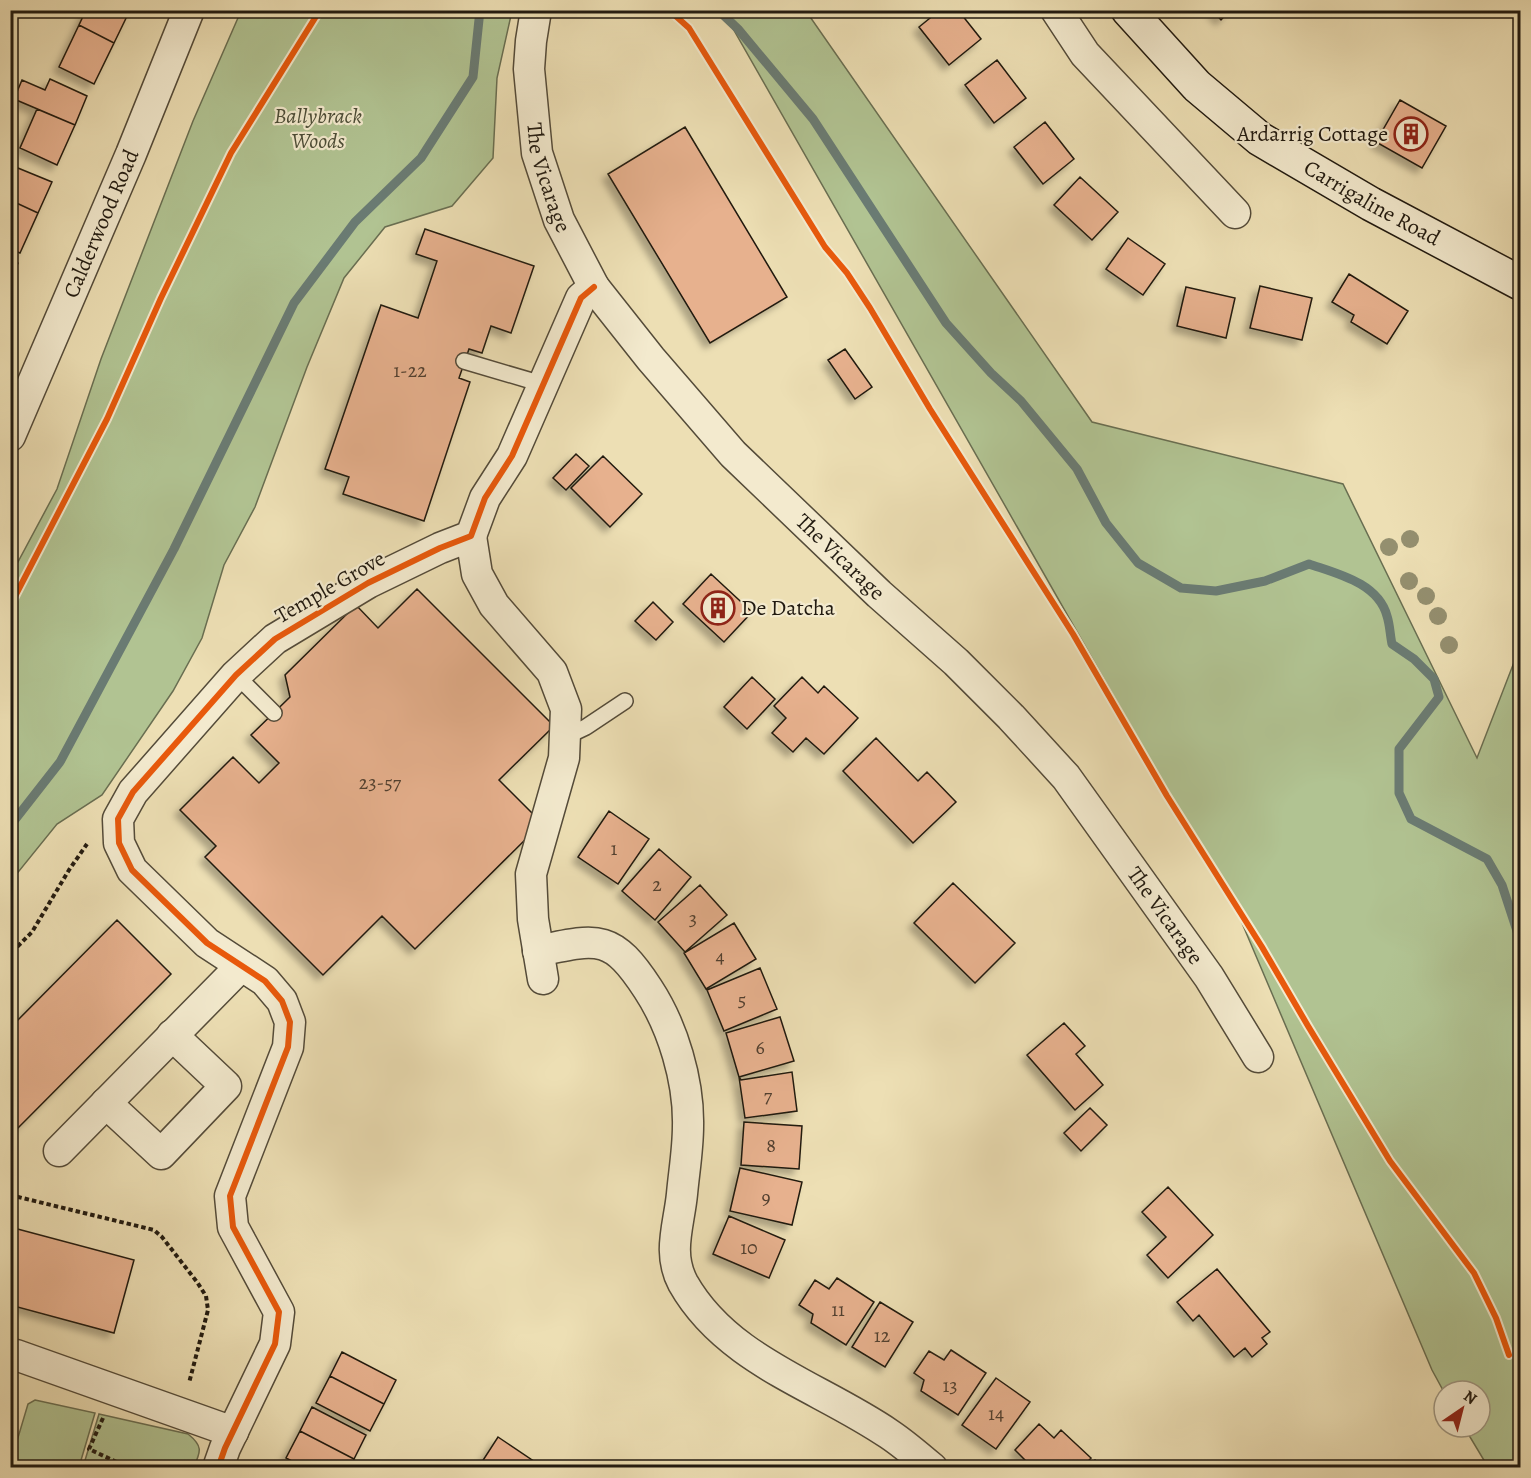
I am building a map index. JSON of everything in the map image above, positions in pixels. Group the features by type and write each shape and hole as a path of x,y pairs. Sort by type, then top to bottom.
{"main road":[{"name":"Carrigaline Road","path":"1128,10 1197,86 1260,139 1371,204 1521,283"}],"street":[{"name":"Calderwood Road","path":"10,436 131,154 189,10"},
{"name":"The Vicarage","path":"536,10 529,69 537,153 559,220 594,287 651,359 733,454 879,594 956,662 1066,777 1209,977 1258,1057"},
{"path":"1056,10 1085,54 1235,213"},
{"path":"594,287 581,298 512,456 485,498 471,536 477,574 494,605 552,672 566,709 564,758 531,874 533,919 541,965 579,942 607,944 632,964 659,1005 681,1061 688,1125 682,1197 673,1247 682,1281 705,1316 738,1346 888,1434 932,1467"},
{"name":"Temple Grove","path":"218,1467 275,1344 279,1312 233,1227 230,1196 288,1047 290,1022 282,1001 265,981 207,943 132,870 119,843 118,819 133,792 236,675 275,639 368,583 440,548 471,536"},
{"path":"59,1151 241,966"},
{"path":"106,1103 161,1154 226,1086 172,1035"},
{"path":"10,1356 16,1355 233,1432"}],"lane":[{"path":"464,361 542,384"},
{"path":"236,675 274,713"},
{"path":"565,737 586,727 625,701"}],"path":[{"path":"10,945 18,946 32,932 88,842"},
{"path":"10,1195 147,1228 154,1230 162,1237 206,1296 208,1310 187,1393"},
{"path":"107,1409 89,1449 129,1467"}],"green space":[{"name":"Ballybrack Woods","path":"241,11 512,11 497,78 493,158 452,206 385,227 344,278 307,367 255,507 224,565 202,638 173,691 102,795 57,824 11,881 11,575 57,489 101,359 193,121"},
{"path":"723,11 806,11 1092,422 1343,484 1477,758 1518,652 1515,623 1520,590 1520,1467 1488,1467 1471,1439 1492,1439 1492,1379 1437,1379 1432,1370 1239,916"},
{"path":"35,1400 95,1413 79,1467 11,1467 28,1404"},
{"path":"99,1414 188,1434 199,1449 194,1467 83,1467"}],"building":[{"path":"86,10 130,10 114,43 79,25"},
{"path":"940,10 958,10 981,39 949,65 919,27"},
{"path":"1212,10 1230,10 1221,20"},
{"path":"79,25 114,43 94,84 59,67"},
{"path":"997,60 1026,98 994,123 965,85"},
{"path":"50,79 87,96 75,125 14,99 22,80 45,90"},
{"name":"Ardarrig Cottage","path":"1400,100 1446,126 1422,168 1376,142"},
{"path":"37,109 75,125 57,165 20,148"},
{"path":"1045,122 1074,159 1043,184 1014,147"},
{"path":"685,127 787,297 710,343 608,174"},
{"path":"13,166 52,182 38,213 10,200 10,173"},
{"path":"1080,177 1118,212 1092,240 1054,205"},
{"path":"10,200 38,213 20,253 10,249"},
{"path":"425,229 534,266 511,333 491,326 482,353 469,349 459,378 470,382 424,521 343,494 349,477 325,469 381,305 418,318 437,261 416,254"},
{"path":"1128,238 1165,264 1143,295 1106,269"},
{"path":"10,259 18,263 10,282"},
{"path":"1349,274 1408,311 1387,344 1351,322 1354,315 1332,302"},
{"path":"1260,286 1312,298 1302,340 1250,328"},
{"path":"1186,287 1235,298 1226,338 1177,326"},
{"path":"845,349 872,387 855,399 828,360"},
{"path":"576,454 589,466 566,490 553,478"},
{"path":"603,456 642,494 610,527 571,488"},
{"name":"De Datcha","path":"711,574 752,612 724,642 683,604"},
{"path":"417,589 554,726 499,780 542,823 415,949 382,916 323,975 205,857 216,846 180,810 233,757 259,783 279,763 251,735 290,697 285,675 356,605 378,628"},
{"path":"653,602 673,622 656,640 635,621"},
{"path":"752,677 775,699 747,729 724,707"},
{"path":"802,677 818,693 824,686 858,718 824,754 806,738 793,752 772,733 786,718 774,706"},
{"path":"876,738 918,781 927,772 956,802 913,843 843,771"},
{"path":"609,811 649,839 618,884 578,857"},
{"path":"659,849 691,877 655,920 622,891"},
{"path":"953,883 1015,943 975,983 914,923"},
{"path":"700,885 727,915 685,952 658,922"},
{"path":"117,920 171,974 18,1128 10,1120 10,1028"},
{"path":"734,923 756,959 706,989 684,953"},
{"path":"760,968 777,1009 724,1031 707,990"},
{"path":"780,1017 794,1061 739,1077 726,1033"},
{"path":"1064,1023 1085,1046 1076,1054 1103,1085 1075,1110 1027,1055"},
{"path":"792,1072 797,1111 745,1118 739,1077 741,1080"},
{"path":"1090,1108 1107,1125 1081,1151 1064,1133"},
{"path":"744,1122 802,1126 799,1169 741,1165"},
{"path":"740,1168 802,1182 792,1225 730,1211"},
{"path":"1168,1187 1213,1235 1168,1278 1147,1255 1166,1237 1142,1212"},
{"path":"729,1216 785,1240 769,1278 713,1254"},
{"path":"10,1227 134,1260 114,1333 10,1305"},
{"path":"1217,1269 1270,1332 1262,1338 1267,1344 1252,1357 1245,1348 1234,1357 1199,1315 1193,1321 1177,1302"},
{"path":"837,1278 874,1302 846,1345 811,1323 813,1314 799,1305 815,1280 829,1289"},
{"path":"880,1302 913,1322 885,1367 852,1347"},
{"path":"951,1350 986,1373 958,1415 921,1391 924,1380 914,1373 929,1351 944,1360"},
{"path":"342,1352 396,1380 384,1404 330,1376"},
{"path":"330,1376 384,1404 370,1431 316,1403"},
{"path":"996,1378 1030,1402 996,1449 962,1425"},
{"path":"312,1407 366,1435 354,1459 300,1431"},
{"path":"1039,1424 1054,1438 1061,1430 1091,1458 1082,1468 1027,1468 1028,1463 1015,1450"},
{"path":"300,1431 354,1459 350,1468 305,1468 286,1458"},
{"path":"498,1437 544,1468 478,1468"},
{"path":"1095,1460 1103,1468 1087,1468"},
{"path":"286,1461 299,1468 282,1468"}],"waterway":[{"path":"10,826 60,762 174,549 294,303 355,222 421,158 473,77 480,10"},
{"path":"718,10 738,29 813,119 946,323 991,373 1021,401 1077,469 1106,523 1138,563 1181,588 1216,591 1265,581 1309,564 1356,581 1375,595 1387,616 1392,644 1414,659 1434,679 1439,697 1399,749 1399,793 1411,819 1487,859 1502,885 1520,940"}],"cycle path":[{"path":"10,606 107,419 161,298 231,153 320,10"},
{"path":"669,10 689,28 825,247 847,273 870,308 930,409 1073,634 1167,796 1262,947 1390,1161 1474,1273 1496,1318 1509,1355"},
{"path":"218,1468 225,1448 275,1344 279,1312 233,1227 230,1196 288,1047 290,1022 282,1001 265,981 207,943 132,870 119,843 118,819 133,792 236,675 275,639 368,583 440,548 471,536 485,498 512,456 581,298 594,287"}],"place":[{"name":"Ardarrig Cottage","path":"1411,134"},
{"name":"De Datcha","path":"718,608"}]}
